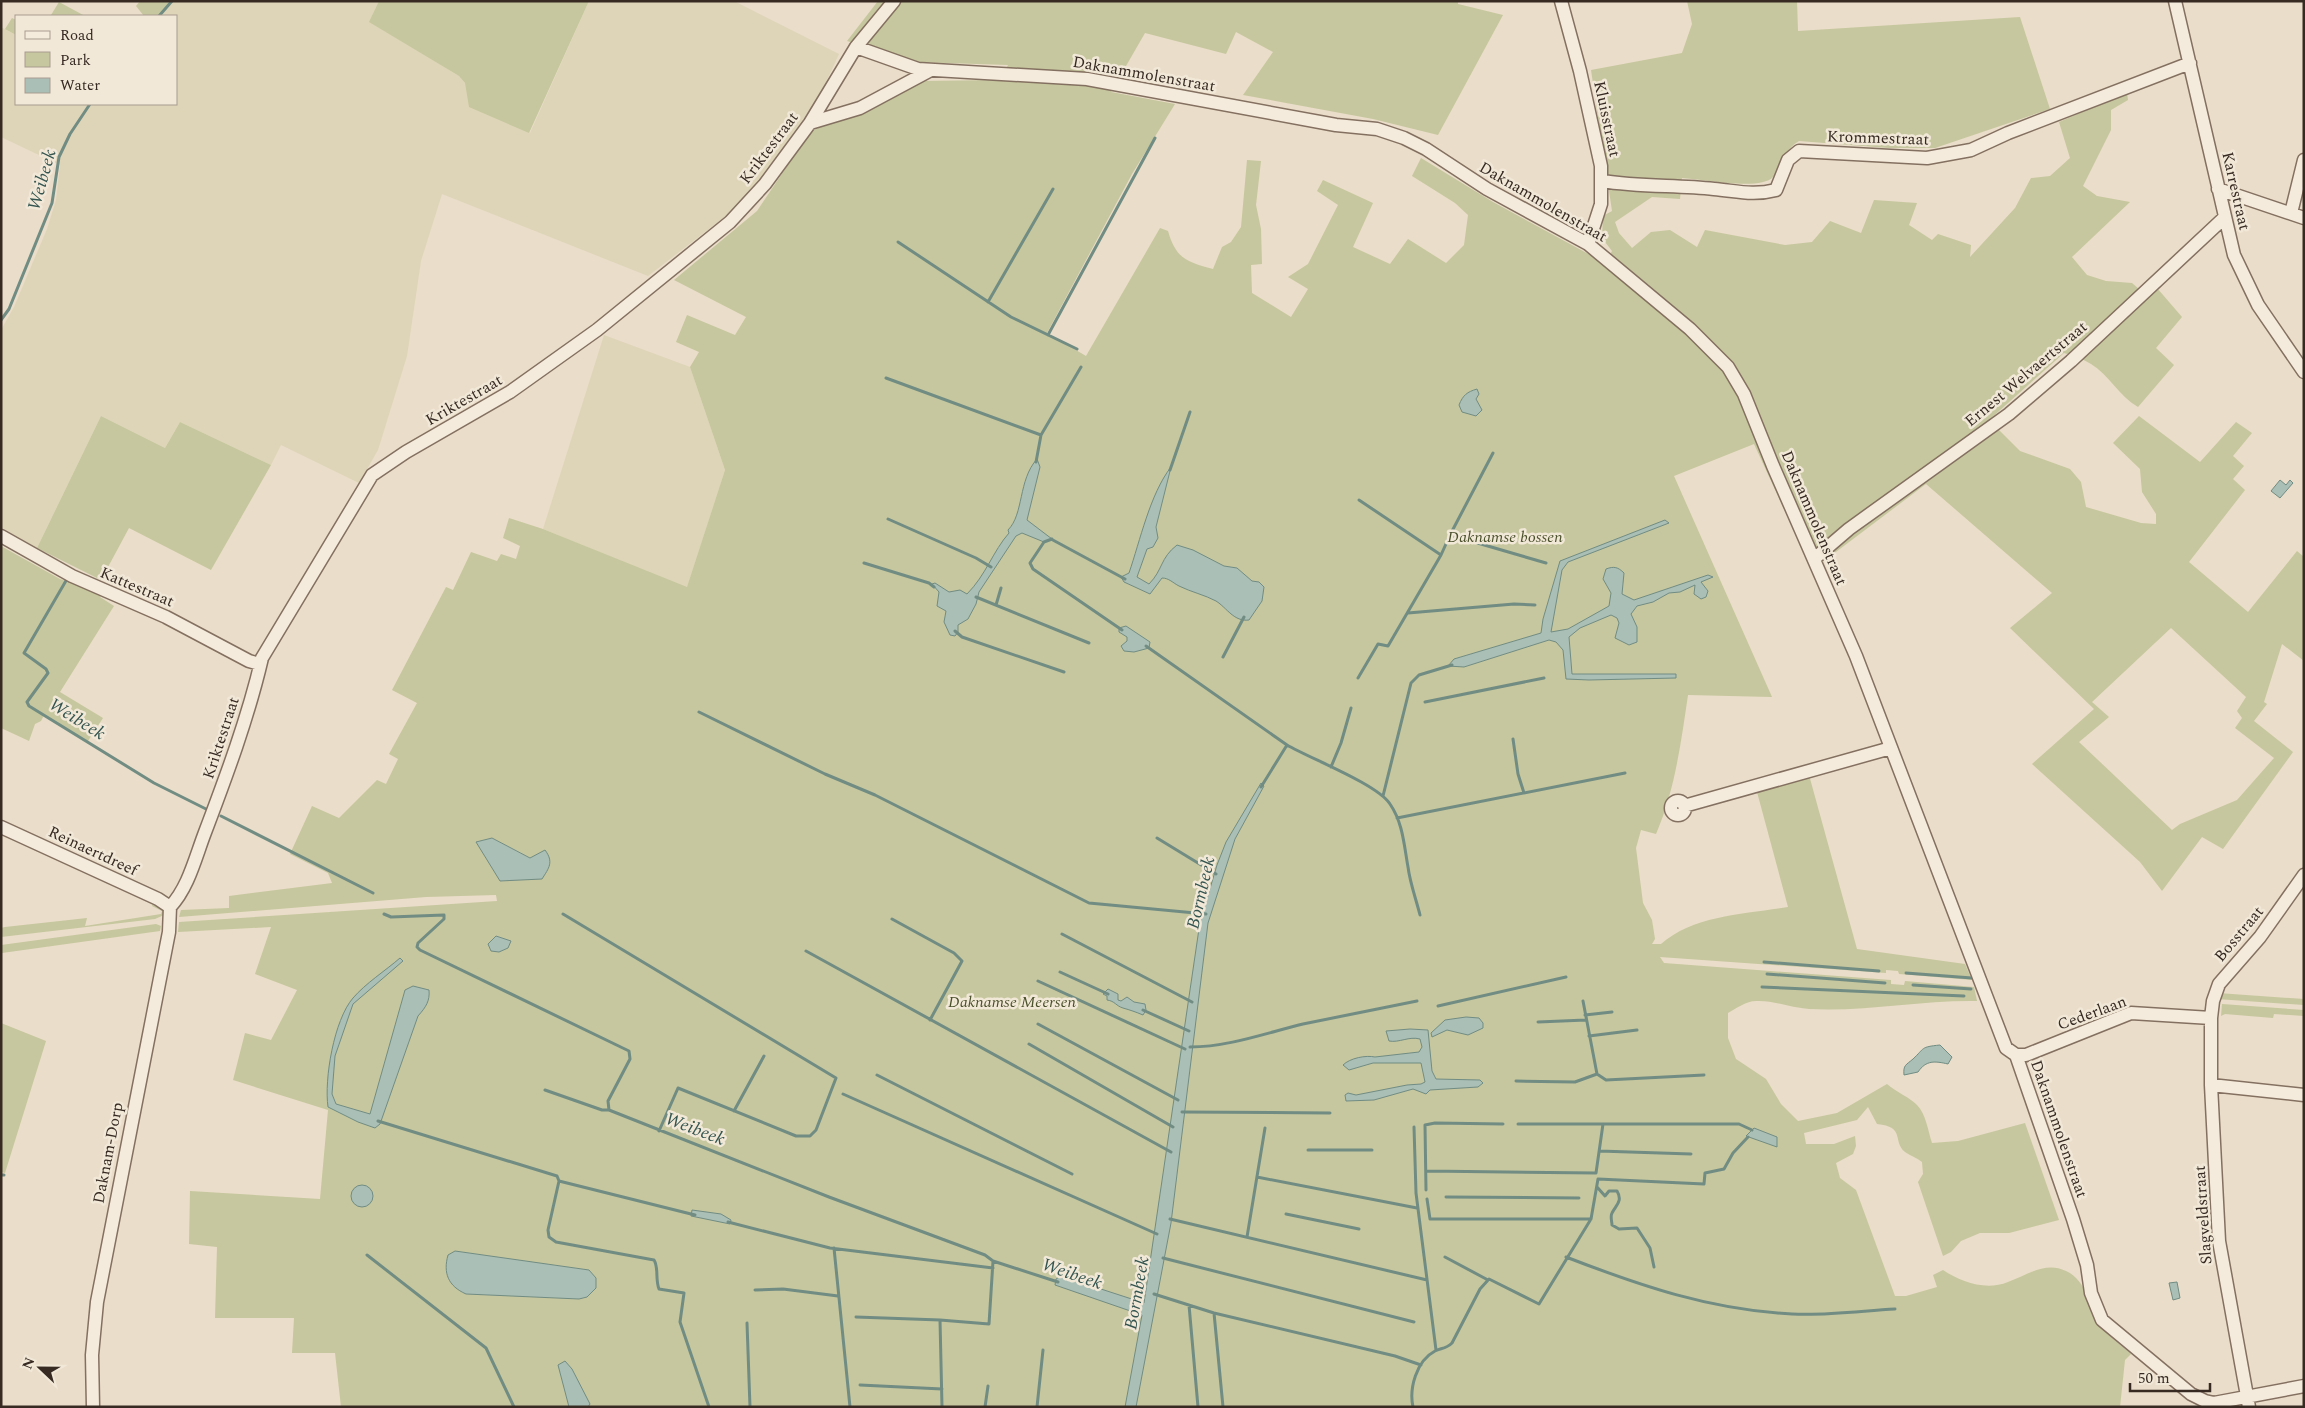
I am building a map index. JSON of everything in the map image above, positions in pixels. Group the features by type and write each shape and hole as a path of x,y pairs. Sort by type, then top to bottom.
{"street":[{"name":"Kriktestraat","path":"170,907 183,890 220,793 254,689 262,658 372,475 406,452 510,392 597,330 730,222 765,184 810,123 856,47 894,1"},
{"name":"Kluisstraat","path":"1560,1 1580,71 1601,166 1601,204 1588,244"},
{"name":"Karrestraat","path":"2175,1 2234,255 2258,305 2304,372"},
{"name":"Daknammolenstraat","path":"856,47 918,69 1087,79 1280,115 1377,129 1404,138 1426,149 1487,189 1588,244 1690,328 1728,368 1744,394 1773,466 1856,656 2006,1048 2016,1055 2076,1228 2088,1265 2091,1293 2102,1320 2191,1394 2204,1401 2214,1403 2248,1402"},
{"name":"Krommestraat","path":"1602,181 1632,186 1713,189 1760,194 1776,190 1788,160 1799,151 1928,158 1971,150 2008,133 2190,63"},
{"path":"810,123 860,108 931,70"},
{"path":"2291,213 2304,160"},
{"path":"2218,189 2304,218"},
{"name":"Ernest Welvaertstraat","path":"1814,559 1849,530 2009,414 2071,361 2224,218"},
{"name":"Kattestraat","path":"1,536 72,576 166,617 249,661 260,664"},
{"path":"1684,806 1891,748"},
{"name":"Reinaertdreef","path":"1,827 158,899 170,907"},
{"name":"Bosstraat","path":"2211,1018 2213,1000 2219,984 2266,929 2304,875"},
{"name":"Daknam-Dorp","path":"93,1407 92,1356 96,1302 169,932 170,907"},
{"name":"Cederlaan","path":"2016,1055 2026,1055 2131,1013 2211,1018"},
{"name":"Slagveldstraat","path":"2211,1018 2211,1086 2219,1241 2248,1402"},
{"path":"2211,1086 2304,1095"},
{"path":"2248,1402 2304,1386"}],"shaded area":[{"path":"172,1 379,1 370,22 459,76 465,83 530,133 589,1 734,1 839,54 820,95 761,179 727,215 648,276 442,194 421,261 407,356 378,450 359,483 281,445 271,465 180,422 165,448 101,416 37,548 1,527 1,330 14,307 47,229 56,200 60,165 1,137 1,27 15,34 15,105 178,105 178,15 159,15"},
{"path":"604,335 690,367 725,470 687,588 543,529"}],"green space":[{"path":"140,1 172,1 159,15 143,15 136,6"},
{"path":"379,1 589,1 529,133 469,107 465,83 459,76 369,22"},
{"path":"878,1 1458,1 1458,4 1503,15 1438,135 1373,119 1243,95 1273,52 1236,32 1226,54 1145,33 1111,92 1175,104 1132,174 1047,333 1086,356 1160,228 1168,231 1175,248 1184,258 1213,269 1222,247 1231,242 1241,227 1247,160 1261,161 1256,205 1261,229 1262,264 1251,265 1252,293 1291,317 1308,289 1288,277 1308,264 1338,205 1317,191 1323,180 1373,203 1353,247 1390,264 1408,239 1446,263 1464,245 1468,215 1455,203 1412,176 1421,158 1493,202 1605,263 1612,251 1602,238 1603,216 1612,211 1591,70 1682,53 1692,24 1687,1 1797,1 1798,31 2020,17 2050,109 1935,148 1889,148 1799,141 1790,148 1773,177 1756,183 1744,184 1682,178 1680,199 1652,197 1615,222 1619,233 1632,248 1651,232 1670,230 1697,247 1705,230 1785,245 1812,242 1830,221 1861,233 1874,200 1917,203 1909,225 1932,240 1938,234 1971,245 1970,257 2015,208 2031,178 2050,176 2070,158 2059,122 2127,93 2128,100 2111,110 2111,130 2083,186 2097,196 2130,202 2072,257 2087,275 2106,281 2132,283 2148,297 2157,288 2182,317 2156,348 2174,365 2138,407 2091,364 2064,353 1989,420 2020,451 2070,469 2081,482 2086,507 2141,523 2156,524 2156,514 2142,492 2140,469 2113,443 2139,416 2200,462 2236,422 2252,433 2233,456 2244,466 2233,479 2245,490 2189,562 2248,612 2297,551 2304,557 2304,661 2282,644 2264,702 2267,704 2254,721 2293,752 2223,849 2202,837 2162,891 2140,862 2032,764 2094,709 2010,628 2052,593 1926,484 1812,570 1754,444 1674,476 1772,697 1688,695 1673,783 1663,817 1656,834 1641,830 1636,848 1643,903 1652,920 1655,939 1652,944 1661,944 1674,934 1705,921 1788,907 1757,792 1809,775 1857,949 1965,964 1972,980 1899,974 1898,971 1886,970 1886,973 1660,957 1664,963 1891,980 1891,984 1904,985 1905,981 1974,987 1977,1001 1935,1002 1872,1008 1809,1009 1752,1001 1728,1013 1728,1038 1736,1059 1766,1079 1781,1104 1798,1121 1837,1113 1887,1084 1917,1105 1925,1118 1932,1143 1958,1141 2025,1123 2059,1220 2009,1233 1980,1233 1961,1241 1951,1252 1943,1256 1918,1182 1923,1174 1922,1162 1901,1148 1897,1135 1892,1128 1877,1124 1868,1107 1857,1120 1804,1133 1806,1144 1834,1144 1855,1136 1856,1146 1853,1154 1836,1163 1840,1178 1856,1190 1895,1296 1906,1296 1937,1287 1933,1275 1943,1270 1974,1284 1991,1286 2000,1285 2044,1268 2058,1268 2073,1275 2087,1295 2100,1325 2131,1354 2125,1360 2120,1407 341,1407 335,1353 292,1353 294,1318 215,1318 217,1247 189,1244 190,1191 320,1199 328,1110 233,1080 245,1033 271,1040 297,990 255,974 271,927 178,932 179,922 497,901 496,895 426,897 179,917 181,910 229,908 229,896 332,883 328,873 290,854 312,806 339,818 377,780 386,784 398,759 389,754 417,703 392,690 446,587 453,590 471,552 497,561 501,554 516,559 520,546 503,538 509,518 543,529 687,587 725,470 690,367 699,352 676,342 687,315 735,335 746,317 674,280 757,211 810,132 918,81 1000,80 1008,65 915,62 847,41","holes":["2171,628 2246,697 2237,711 2242,718 2235,728 2274,758 2237,800 2180,824 2172,830 2079,742 2109,717 2092,702","492,838 530,858 477,842"]},
{"path":"59,2 83,15 51,15"},
{"path":"12,18 15,20 15,34 5,29"},
{"path":"101,416 165,448 180,422 271,465 211,570 129,528 101,580 37,548"},
{"path":"1,546 60,579 103,593 100,597 114,606 60,692 103,718 88,741 44,715 41,721 35,724 29,741 1,728"},
{"path":"153,903 163,908 164,915 155,919 1,937 1,928 5,927 87,918 85,926 161,914 162,911 152,906"},
{"path":"156,924 161,926 160,931 2,953 1,956 1,945"},
{"path":"2218,993 2304,999 2304,1005 2217,999"},
{"path":"2222,1004 2304,1010 2304,1016 2274,1014 2273,1018 2225,1014 2221,1016"},
{"path":"1,1023 46,1041 5,1173 1,1172"}],"water":[{"path":"1477,389 1479,394 1476,399 1482,410 1476,416 1462,412 1459,405 1462,399 1468,393"},
{"path":"1037,459 1040,467 1027,520 1052,539 1044,542 1022,533 1016,536 979,592 976,604 968,619 958,625 958,632 955,636 950,635 944,622 946,611 937,606 939,592 932,584 935,583 949,592 960,590 967,594 974,587 998,547 1009,533 1008,530 1017,515 1027,477"},
{"path":"1171,467 1156,527 1158,538 1153,547 1147,549 1137,577 1149,584 1157,574 1164,559 1177,545 1193,550 1224,566 1237,568 1252,581 1259,582 1264,587 1262,601 1249,620 1235,617 1216,601 1167,579 1162,578 1150,594 1124,582 1121,577 1129,573 1151,504"},
{"path":"2280,480 2286,485 2290,480 2293,483 2280,498 2271,491"},
{"path":"1665,520 1669,523 1568,562 1562,570 1551,632 1568,629 1609,606 1611,593 1603,579 1606,569 1616,568 1624,573 1622,594 1634,600 1708,575 1713,577 1701,582 1708,591 1706,597 1701,599 1694,594 1695,585 1680,592 1669,593 1653,602 1637,606 1631,614 1637,627 1637,642 1629,645 1615,638 1619,623 1617,618 1611,615 1580,628 1569,637 1572,674 1676,674 1676,678 1566,679 1563,650 1556,642 1549,640 1464,667 1448,666 1454,659 1541,633 1543,619 1560,561"},
{"path":"1126,626 1150,642 1149,648 1134,652 1124,651 1121,646 1127,641 1127,637 1119,632 1119,628"},
{"path":"1261,783 1264,786 1235,839 1208,923 1171,1223 1136,1407 1125,1407 1142,1315 1055,1285 1056,1279 1061,1276 1144,1303 1200,922 1226,842"},
{"path":"492,838 530,858 545,850 550,862 542,879 500,881 476,842"},
{"path":"496,936 511,941 508,948 499,952 491,951 488,944"},
{"path":"400,958 403,961 353,1004 335,1056 332,1094 336,1104 370,1114 405,990 413,986 429,990 428,1001 418,1016 380,1124 375,1128 328,1107 329,1066 336,1035 346,1008 364,987"},
{"path":"1108,989 1118,994 1118,1000 1121,1001 1127,997 1134,1002 1145,1004 1146,1010 1143,1015 1107,1000 1107,996 1103,994"},
{"path":"1466,1017 1479,1018 1483,1023 1483,1028 1468,1035 1447,1030 1432,1037 1431,1033 1445,1020"},
{"path":"1428,1030 1432,1071 1436,1079 1480,1080 1483,1083 1478,1087 1430,1090 1426,1094 1413,1089 1374,1100 1346,1101 1345,1095 1348,1093 1356,1095 1425,1082 1421,1063 1373,1063 1349,1070 1343,1065 1363,1057 1419,1052 1422,1047 1420,1039 1412,1038 1389,1041 1386,1031"},
{"path":"1940,1045 1952,1057 1948,1064 1931,1062 1924,1065 1918,1072 1904,1075 1905,1066 1924,1049 1929,1046"},
{"path":"1754,1128 1777,1137 1777,1147 1746,1136"},
{"path":"362,1185 370,1188 373,1196 370,1204 362,1207 354,1204 351,1196 354,1188"},
{"path":"692,1210 721,1214 731,1220 730,1224 691,1216"},
{"path":"455,1251 589,1270 596,1278 596,1288 587,1297 579,1299 466,1294 455,1287 448,1278 446,1268 448,1255"},
{"path":"2177,1282 2180,1298 2173,1300 2169,1283"},
{"path":"565,1361 572,1369 590,1404 588,1407 569,1407 558,1365"}],"waterway":[{"name":"Weibeek","path":"160,15 172,1"},
{"name":"Weibeek","path":"1,320 9,309 52,203 59,157 70,134 89,105"},
{"path":"1048,335 1155,138"},
{"path":"988,302 1053,189"},
{"path":"898,242 1011,317 1077,349"},
{"path":"1036,462 1041,435 1081,367"},
{"path":"886,378 1041,435"},
{"path":"1170,470 1190,412"},
{"path":"1493,453 1450,535 1546,563"},
{"path":"1359,500 1441,555 1450,535"},
{"path":"888,519 976,558 991,567"},
{"path":"1051,539 1125,579"},
{"name":"Bormbeek","path":"1052,539 1044,542 1030,563 1033,569 1122,630"},
{"path":"1358,678 1378,644 1388,646 1441,555"},
{"path":"864,563 929,583 934,587"},
{"name":"Weibeek","path":"65,578 67,579 24,653 46,669 48,673 27,702 29,706 154,783 208,810"},
{"path":"996,605 1001,588"},
{"path":"976,597 1089,643"},
{"path":"1408,613 1514,604 1535,605"},
{"path":"1223,657 1244,617"},
{"path":"955,631 962,637 1064,672"},
{"name":"Bormbeek","path":"1146,646 1287,745 1261,787"},
{"path":"1383,796 1411,683 1419,675 1452,665"},
{"path":"1425,702 1544,678"},
{"path":"1331,767 1341,743 1351,708"},
{"path":"699,712 825,774 875,795 1089,903 1206,914"},
{"path":"1513,739 1518,774 1524,793"},
{"path":"1287,745 1372,788 1390,804 1400,826 1410,879 1420,915"},
{"path":"1397,818 1625,773"},
{"name":"Weibeek","path":"221,816 373,893"},
{"path":"1157,838 1216,874"},
{"name":"Weibeek","path":"384,914 391,917 444,915 444,919 418,943 417,947 420,950 629,1051 630,1059 608,1101 609,1110 829,1197 985,1255 993,1261 1058,1282"},
{"path":"563,914 836,1078 816,1130 810,1136 796,1136 678,1088 659,1131"},
{"path":"892,919 954,953 962,961 930,1020"},
{"path":"1062,934 1192,1002"},
{"path":"806,951 1171,1152"},
{"path":"1764,962 1879,971"},
{"path":"1060,972 1108,994"},
{"path":"1906,973 1972,978"},
{"path":"1767,974 1885,983"},
{"path":"1438,1006 1566,977"},
{"path":"1038,981 1185,1049"},
{"path":"1913,985 1971,989"},
{"path":"1762,987 1964,996"},
{"path":"1190,1047 1233,1042 1303,1024 1417,1001"},
{"path":"1583,1001 1597,1074 1606,1080 1704,1075"},
{"path":"1143,1010 1189,1031"},
{"path":"1585,1015 1612,1012"},
{"path":"1538,1022 1586,1020"},
{"path":"1038,1024 1178,1100"},
{"path":"1589,1036 1637,1030"},
{"path":"1029,1044 1173,1127"},
{"path":"734,1111 764,1056"},
{"path":"1516,1081 1575,1082 1597,1074"},
{"path":"877,1075 1072,1174"},
{"path":"545,1090 602,1110 609,1110"},
{"path":"843,1094 1157,1234"},
{"path":"1182,1112 1330,1113"},
{"path":"378,1121 557,1176 559,1181 548,1230 549,1237 556,1242 654,1260 659,1289 684,1293 680,1322 709,1407"},
{"path":"1426,1190 1425,1125 1435,1123 1503,1124"},
{"path":"1518,1124 1739,1124 1752,1130"},
{"path":"1426,1171 1596,1173 1603,1124"},
{"path":"1414,1127 1416,1193 1436,1350"},
{"path":"1247,1237 1265,1128"},
{"path":"1413,1407 1413,1384 1423,1361 1435,1351 1452,1343 1480,1289 1489,1279 1539,1304 1591,1219 1598,1179 1704,1184 1705,1173 1724,1169 1733,1153 1748,1137"},
{"path":"1308,1150 1372,1150"},
{"path":"1599,1151 1691,1154"},
{"path":"1257,1177 1417,1208"},
{"path":"559,1181 695,1215"},
{"path":"1597,1187 1605,1196 1609,1191 1617,1191 1619,1200 1611,1214 1612,1225 1619,1229 1637,1228 1650,1248 1654,1267"},
{"path":"1446,1197 1579,1198"},
{"path":"1427,1199 1430,1219 1591,1219"},
{"path":"1286,1214 1359,1229"},
{"path":"1170,1219 1427,1280"},
{"path":"728,1222 830,1248 993,1268"},
{"path":"834,1248 850,1407"},
{"path":"367,1255 486,1348 514,1407"},
{"path":"1445,1257 1488,1280"},
{"path":"1566,1257 1622,1278 1677,1295 1762,1312 1830,1314 1895,1309"},
{"path":"1163,1258 1414,1322"},
{"path":"942,1407 940,1320 989,1324 993,1261"},
{"path":"755,1290 783,1289 838,1296"},
{"path":"1154,1294 1214,1313 1395,1356 1421,1365"},
{"path":"1189,1305 1198,1407"},
{"path":"1214,1313 1223,1407"},
{"path":"856,1317 940,1320"},
{"path":"747,1323 750,1407"},
{"path":"1037,1407 1043,1350"},
{"path":"860,1385 942,1389"},
{"path":"985,1407 988,1386"}],"park label":[{"name":"Daknamse bossen","path":"1505,537"},
{"name":"Daknamse Meersen","path":"1012,1002"}]}
